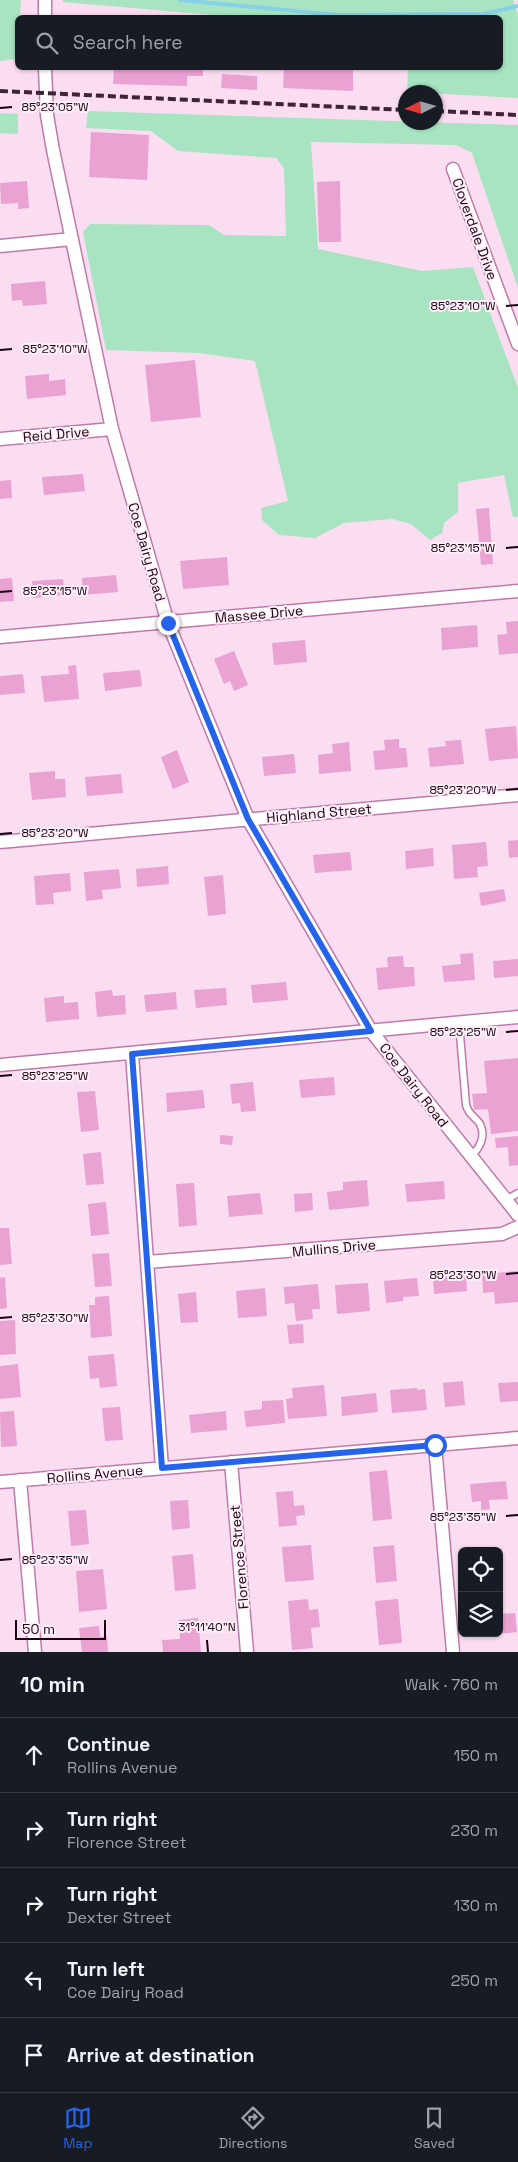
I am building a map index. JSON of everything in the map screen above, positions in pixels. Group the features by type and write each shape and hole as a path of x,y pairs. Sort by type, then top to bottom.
{"street":[{"path":"45,0 45,15"},
{"name":"Coe Dairy Road","path":"45,70 47,114 112,429 168,623 248,819 371,1031 518,1215"},
{"name":"Cloverdale Drive","path":"453,169 518,344"},
{"path":"0,246 72,240"},
{"name":"Reid Drive","path":"0,439 112,429"},
{"name":"Massee Drive","path":"0,637 518,591"},
{"name":"Highland Street","path":"0,842 518,795"},
{"path":"0,1065 518,1018"},
{"path":"132,1054 162,1468"},
{"name":"Mullins Drive","path":"147,1262 502,1234 518,1227"},
{"name":"Rollins Avenue","path":"0,1482 518,1438"},
{"path":"435,1445 453,1652"},
{"name":"Florence Street","path":"231,1462 246,1652"},
{"path":"20,1480 35,1652"}],"lane":[{"path":"459,1023 466,1104 468,1113 480,1125 482,1142 479,1150 471,1156"},
{"path":"506,1200 518,1193"}],"green space":[{"path":"0,0 21,0 20,15 15,15 15,59 0,61"},
{"path":"63,0 513,0 518,15 518,98 443,94 443,85 407,85 408,70 503,70 503,15 212,15 63,2"},
{"path":"88,111 398,121 398,130 443,130 443,123 518,125 518,288 472,153 456,145 311,142 318,249 422,271 473,267 518,388 518,517 513,517 504,475 458,483 458,512 444,523 442,533 430,540 411,524 392,519 344,523 315,538 279,535 262,520 261,508 288,501 255,361 199,353 106,350 83,232 90,224 209,225 224,235 286,236 284,168 276,158 178,151 151,131 86,128"},
{"path":"0,113 18,114 18,134 0,133"}],"building":[{"path":"114,70 203,70 203,76 187,76 187,86 113,84"},
{"path":"284,70 353,70 353,91 283,88"},
{"path":"222,74 257,76 257,90 221,88"},
{"path":"91,132 149,135 147,180 89,177"},
{"path":"27,181 29,208 18,209 18,203 1,204 0,183"},
{"path":"340,181 341,242 319,242 317,182"},
{"path":"45,281 47,304 23,306 22,300 12,301 11,284"},
{"path":"195,360 201,417 151,422 145,365"},
{"path":"49,374 49,381 65,379 66,395 27,399 25,376"},
{"path":"83,474 85,491 44,495 42,477"},
{"path":"11,480 12,498 0,499 0,481"},
{"path":"489,508 493,564 481,565 476,509"},
{"path":"227,557 229,585 183,589 180,561"},
{"path":"116,575 118,592 83,595 82,578"},
{"path":"12,578 14,601 0,602 0,579"},
{"path":"63,579 65,595 33,598 32,581"},
{"path":"518,621 518,653 499,655 497,635 507,634 506,622"},
{"path":"477,625 478,647 442,650 441,628"},
{"path":"305,640 307,662 274,665 272,643"},
{"path":"234,651 248,685 234,691 230,681 224,684 214,659"},
{"path":"76,665 79,699 44,702 41,676 69,674 68,666"},
{"path":"140,670 142,686 105,691 103,673"},
{"path":"23,674 25,693 0,695 0,676"},
{"path":"516,726 518,758 489,761 485,729"},
{"path":"399,739 399,748 406,748 408,767 375,770 373,751 385,750 384,740"},
{"path":"461,740 464,764 430,767 428,748 446,746 445,741"},
{"path":"349,742 351,771 319,774 318,755 333,753 332,744"},
{"path":"177,750 189,782 173,789 161,757"},
{"path":"294,754 296,773 264,776 262,757"},
{"path":"55,771 55,779 65,779 66,797 32,800 29,773"},
{"path":"121,774 123,793 87,796 85,777"},
{"path":"518,840 518,857 509,858 508,841"},
{"path":"486,842 488,866 477,867 478,877 454,879 452,845"},
{"path":"433,848 434,866 406,869 405,851"},
{"path":"350,852 352,870 315,873 313,855"},
{"path":"168,866 169,884 137,887 136,869"},
{"path":"119,869 121,888 102,890 103,899 86,901 84,872"},
{"path":"70,873 71,891 53,893 54,904 36,905 34,876"},
{"path":"223,875 226,914 208,916 204,877"},
{"path":"504,889 506,901 481,906 479,893"},
{"path":"473,953 475,980 444,982 442,966 461,964 460,954"},
{"path":"403,956 404,967 414,967 415,986 378,990 376,968 388,967 387,957"},
{"path":"518,959 518,976 494,978 493,961"},
{"path":"286,982 288,1000 253,1003 251,985"},
{"path":"226,988 227,1005 196,1008 194,990"},
{"path":"112,990 113,996 125,995 126,1014 97,1017 95,992"},
{"path":"176,992 177,1009 146,1012 144,995"},
{"path":"64,996 64,1003 78,1002 79,1019 46,1022 44,998"},
{"path":"518,1058 518,1131 491,1134 488,1109 474,1110 472,1094 487,1093 484,1061"},
{"path":"334,1077 335,1095 301,1098 299,1080"},
{"path":"253,1082 256,1111 241,1112 240,1103 232,1104 230,1084"},
{"path":"203,1090 205,1108 167,1112 166,1093"},
{"path":"95,1091 99,1130 81,1132 77,1092"},
{"path":"220,1135 233,1136 232,1145 220,1144"},
{"path":"518,1136 518,1165 509,1166 508,1147 496,1148 495,1138"},
{"path":"101,1152 104,1184 86,1185 83,1154"},
{"path":"367,1180 369,1206 329,1210 327,1192 343,1190 343,1182"},
{"path":"444,1181 445,1199 407,1202 405,1184"},
{"path":"194,1183 197,1225 179,1227 176,1184"},
{"path":"260,1193 263,1214 229,1217 227,1196"},
{"path":"312,1193 313,1210 295,1212 294,1194"},
{"path":"106,1202 109,1234 91,1236 88,1204"},
{"path":"0,1228 9,1228 12,1264 0,1265"},
{"path":"109,1253 112,1286 95,1287 92,1254"},
{"path":"518,1271 518,1302 495,1304 494,1292 483,1293 482,1274"},
{"path":"466,1275 467,1291 434,1294 433,1278"},
{"path":"5,1277 7,1308 0,1309 0,1278"},
{"path":"417,1278 419,1296 403,1297 403,1301 386,1303 384,1281"},
{"path":"368,1283 370,1311 337,1314 335,1285"},
{"path":"318,1284 320,1309 312,1309 313,1319 296,1321 294,1303 285,1304 284,1287"},
{"path":"265,1288 267,1316 238,1318 236,1291"},
{"path":"196,1292 198,1322 181,1323 178,1294"},
{"path":"109,1296 112,1336 91,1338 89,1305 95,1305 95,1297"},
{"path":"15,1320 16,1354 0,1355 0,1321"},
{"path":"303,1324 304,1343 289,1344 287,1325"},
{"path":"114,1354 117,1386 100,1388 99,1378 90,1379 88,1356"},
{"path":"18,1364 21,1397 0,1399 0,1366"},
{"path":"463,1381 465,1405 445,1407 443,1383"},
{"path":"518,1382 518,1401 500,1402 498,1383"},
{"path":"324,1385 327,1416 288,1419 286,1399 293,1398 292,1388"},
{"path":"417,1388 417,1390 425,1389 427,1410 392,1413 390,1390"},
{"path":"376,1393 378,1412 342,1416 341,1397"},
{"path":"283,1400 285,1423 246,1427 244,1411 262,1409 262,1401"},
{"path":"120,1407 123,1440 105,1441 102,1408"},
{"path":"14,1411 17,1446 1,1447 0,1412"},
{"path":"226,1411 227,1430 191,1433 189,1415"},
{"path":"387,1470 392,1519 373,1521 369,1472"},
{"path":"506,1481 508,1499 489,1500 490,1509 481,1510 481,1501 472,1502 470,1484"},
{"path":"293,1491 294,1506 304,1505 305,1515 296,1516 297,1525 279,1527 276,1492"},
{"path":"188,1500 190,1528 172,1530 170,1501"},
{"path":"86,1510 89,1544 71,1546 68,1511"},
{"path":"311,1545 314,1580 285,1582 282,1547"},
{"path":"394,1545 397,1581 376,1583 373,1547"},
{"path":"193,1554 196,1589 175,1591 172,1556"},
{"path":"103,1569 107,1609 79,1612 76,1571"},
{"path":"308,1599 309,1610 318,1609 320,1627 311,1628 313,1648 292,1650 288,1601"},
{"path":"398,1599 402,1643 379,1645 375,1601"},
{"path":"515,1613 517,1632 503,1634 503,1614"},
{"path":"198,1618 201,1652 163,1652 162,1640 180,1639 179,1620"},
{"path":"99,1626 100,1637 107,1636 108,1652 82,1652 79,1628"}],"waterway":[{"path":"180,0 338,15 483,14 518,6"}],"railway":[{"path":"0,91 398,110"},
{"path":"443,111 518,115"}],"route":[{"path":"168,623 248,819 371,1031 132,1054 162,1468 435,1445"}]}
